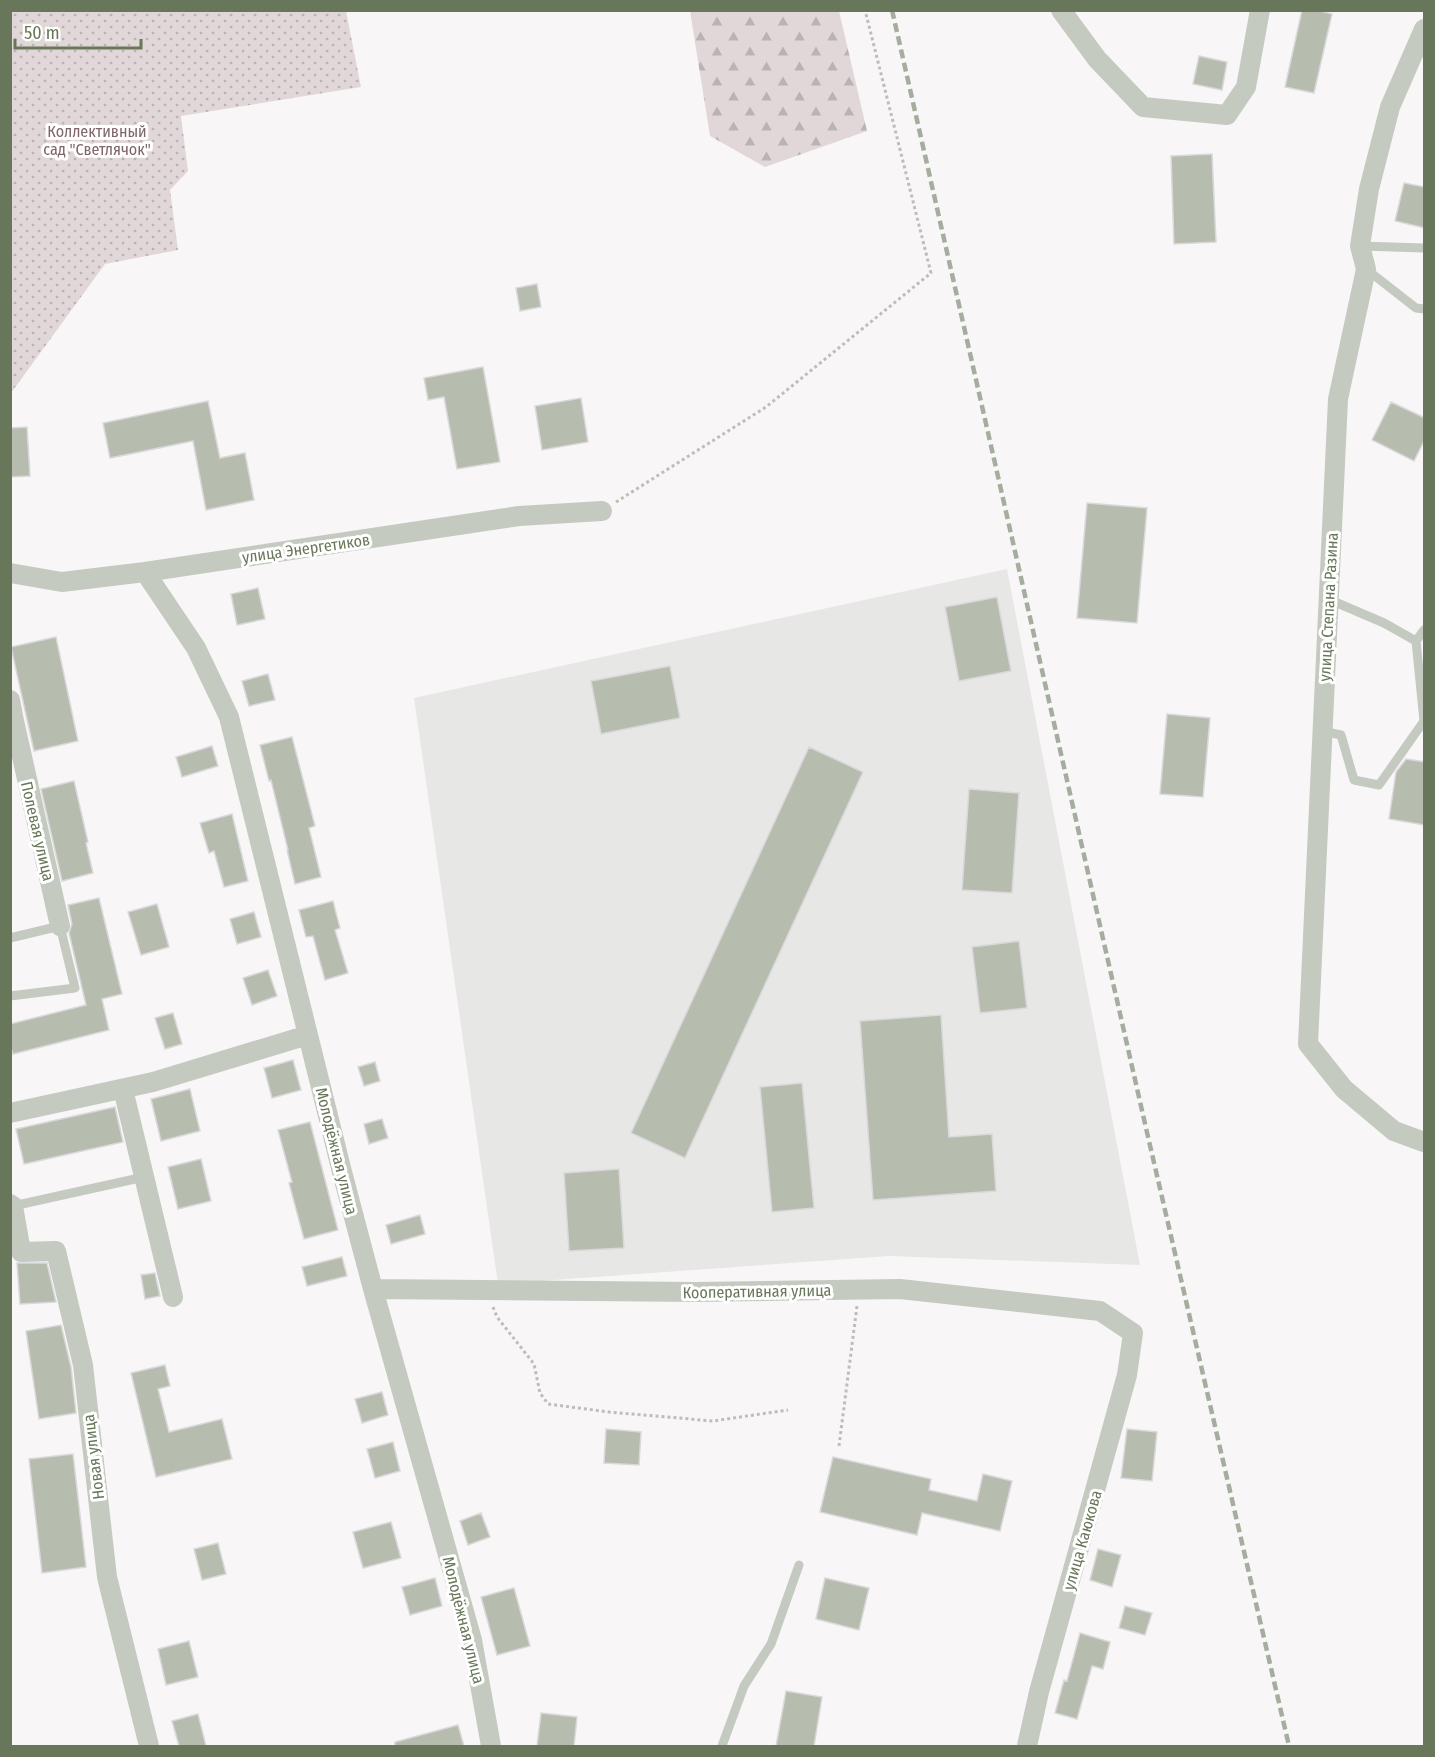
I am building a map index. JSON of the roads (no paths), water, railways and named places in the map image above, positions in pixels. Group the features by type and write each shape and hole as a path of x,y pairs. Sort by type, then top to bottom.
{"street":[{"path":"1061,10 1097,59 1143,107 1227,115 1246,87 1260,10"},
{"name":"улица Степана Разина","path":"1425,29 1390,107 1369,189 1360,246 1366,269 1338,399 1308,1044 1344,1089 1394,1131 1425,1142"},
{"name":"улица Энергетиков","path":"10,573 62,582 145,572 519,516 602,511"},
{"name":"Молодёжная улица","path":"145,572 196,648 229,717 373,1289 472,1641 491,1746"},
{"name":"Полевая улица","path":"10,700 60,926"},
{"path":"10,1113 153,1082 308,1035"},
{"path":"123,1089 173,1297"},
{"name":"Новая улица","path":"12,1205 21,1252 56,1251 83,1365 107,1577 149,1746"},
{"name":"Кооперативная улица","path":"373,1289 696,1292 900,1289 1100,1311 1133,1333"},
{"name":"улица Каюкова","path":"1027,1746 1039,1692 1126,1375 1133,1333"}],"lane":[{"path":"1360,246 1425,248"},
{"path":"1366,269 1416,308 1425,309"},
{"path":"1328,599 1384,623 1416,641"},
{"path":"1322,731 1341,735 1354,780 1379,785 1424,721 1416,641 1425,630"},
{"path":"10,938 60,926 75,988 10,996"},
{"path":"12,1205 144,1177"},
{"path":"722,1746 744,1686 771,1644 799,1565"}],"railway":[{"path":"892,10 1289,1746"}],"park label":[{"name":"Коллективный сад \"Светлячок\"","path":"97,140"}]}
